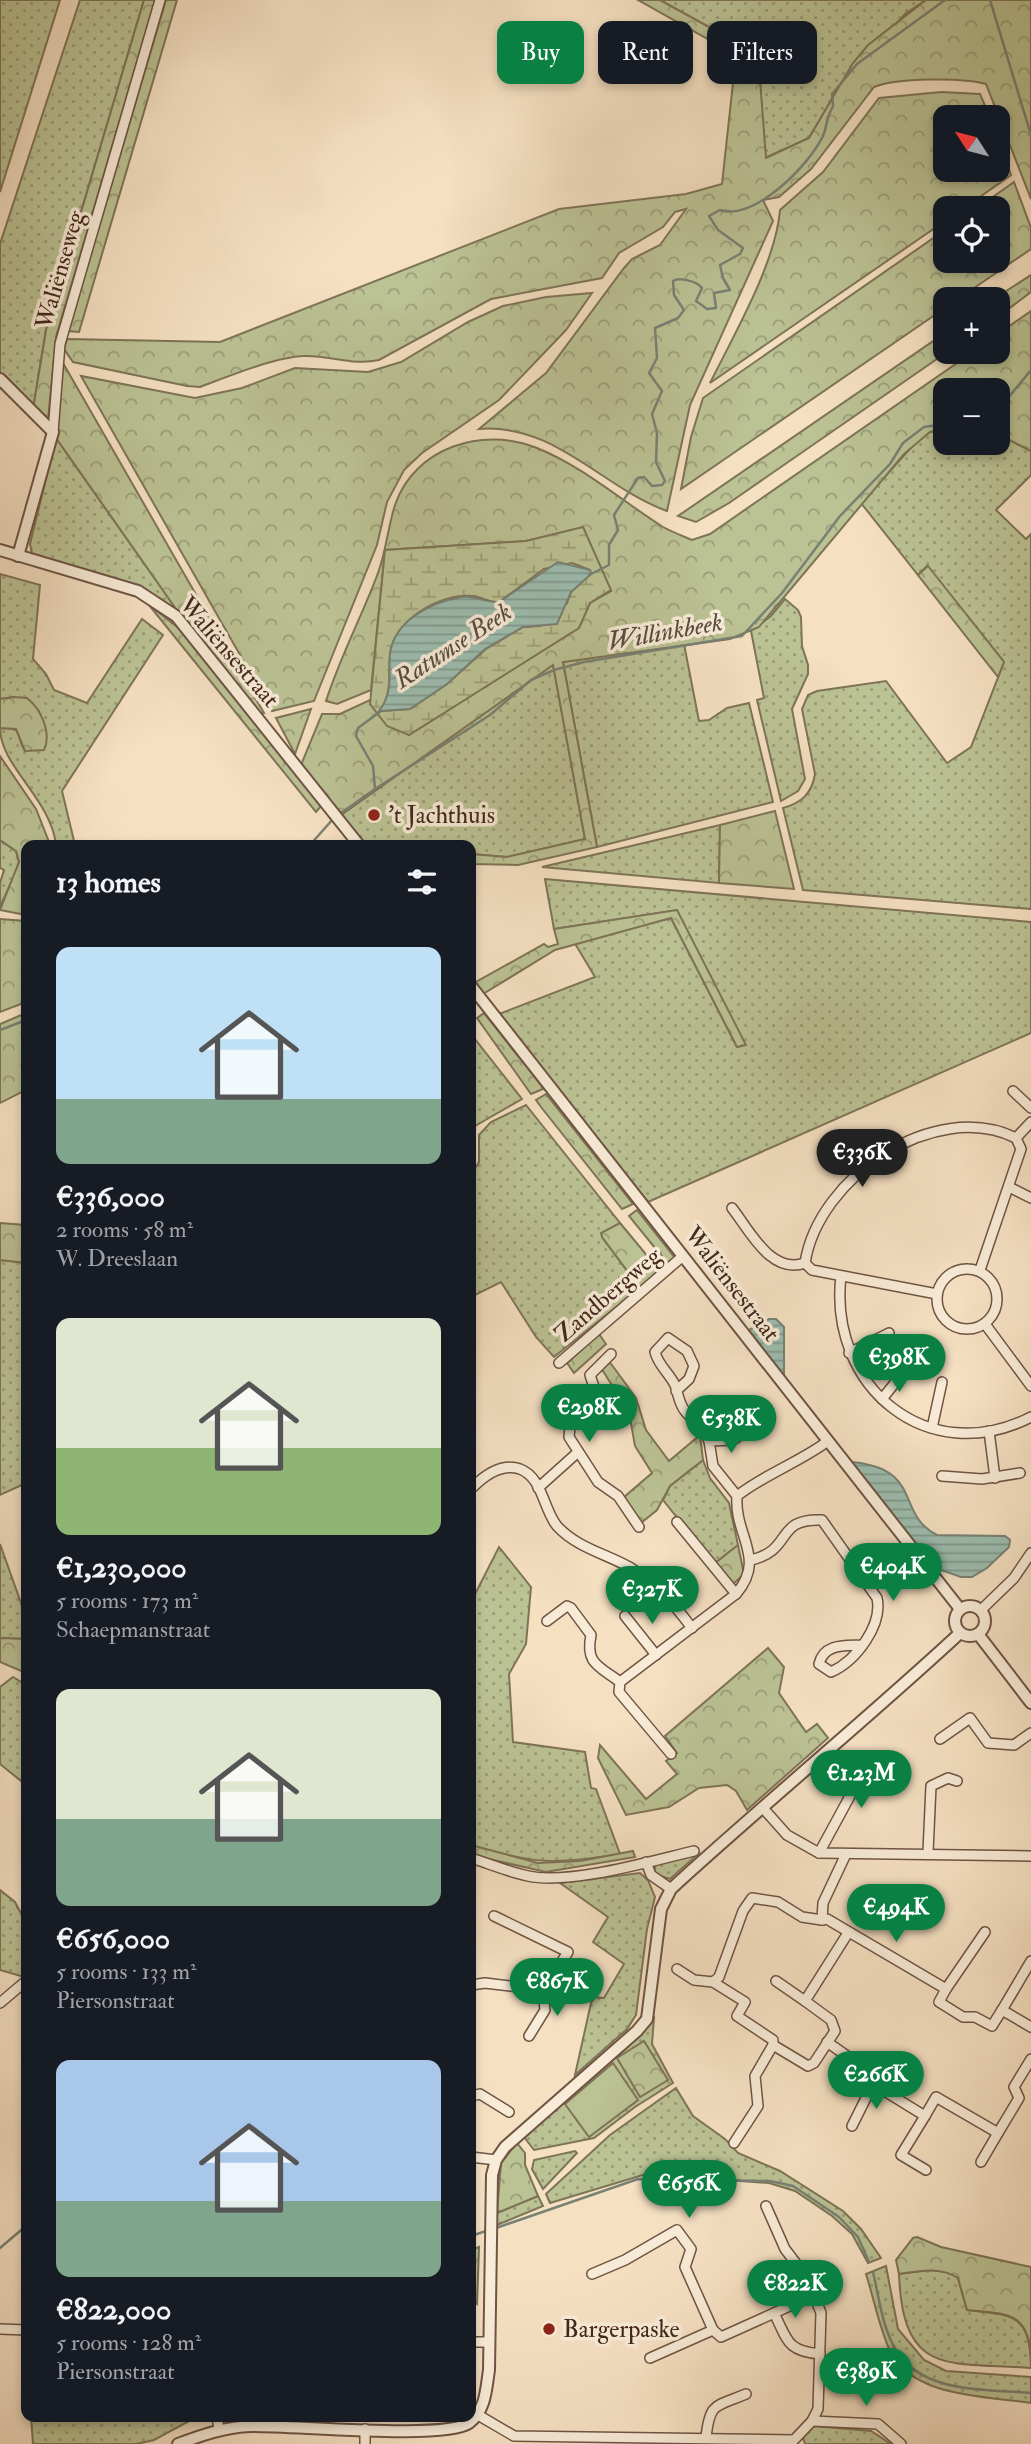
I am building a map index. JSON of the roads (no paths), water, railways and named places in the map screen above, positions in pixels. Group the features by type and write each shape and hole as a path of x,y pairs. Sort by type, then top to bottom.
{"street":[{"name":"Waliënseweg","path":"18,556 53,432 60,344 160,0"},
{"path":"0,379 53,432"},
{"name":"Waliënsestraat","path":"0,550 138,591 170,611 189,631 355,840"},
{"name":"Waliënsestraat","path":"476,992 960,1609"},
{"path":"1013,1091 1030,1104"},
{"path":"1016,1138 1031,1122"},
{"path":"805,1263 818,1224 833,1200 854,1175 888,1151 941,1131 969,1129 1016,1138"},
{"path":"980,1270 1021,1149 1016,1138"},
{"path":"1009,1187 1031,1198"},
{"path":"732,1208 777,1262 793,1267 805,1263"},
{"name":"Zandbergweg","path":"559,1363 683,1256"},
{"path":"805,1263 812,1270 937,1294"},
{"path":"969,1268 980,1270 990,1278 997,1289 998,1302 994,1315 985,1324 962,1329 951,1325 938,1306 937,1294 948,1275 969,1268"},
{"path":"841,1276 837,1305 849,1353 870,1388 897,1412 932,1428 955,1432 989,1431 1031,1417"},
{"path":"985,1324 1031,1386"},
{"path":"849,1353 890,1333"},
{"path":"671,1754 619,1692 620,1682 736,1594 747,1581 751,1560 736,1511 737,1496 713,1466 705,1428 684,1410 654,1352 668,1338 687,1351 694,1366 689,1379 676,1391"},
{"path":"611,1354 590,1375 596,1393 570,1426 570,1443 598,1482 618,1496 639,1527"},
{"path":"882,1399 911,1363"},
{"path":"932,1428 942,1382"},
{"path":"709,1441 733,1440 759,1422"},
{"path":"989,1431 995,1478"},
{"path":"737,1496 749,1486 801,1460 828,1441"},
{"path":"538,1488 577,1453"},
{"path":"476,1484 485,1475 504,1468 518,1468 531,1475 558,1526 597,1555 628,1567 658,1586 692,1628"},
{"path":"942,1476 995,1478 1020,1473"},
{"path":"751,1560 777,1550 789,1528 803,1520 822,1520 877,1598 879,1609 862,1645 842,1668 831,1672 819,1664 823,1654 832,1647 862,1645"},
{"path":"677,1522 736,1594"},
{"path":"981,1610 1014,1578 1031,1553"},
{"path":"971,1605 981,1610 985,1620 978,1634 972,1636 960,1633 955,1618 960,1609 971,1605"},
{"path":"547,1621 568,1606 571,1608 591,1635 588,1651 590,1659 620,1682"},
{"path":"625,1616 656,1655"},
{"path":"766,2206 785,2249 801,2270 821,2313 818,2409 796,2442 706,2437 677,2442 514,2436 478,2414 485,2399 489,2342 492,2175 496,2160 505,2147 638,2031 647,2019 661,1909 671,1889 855,1725 921,1671 960,1633"},
{"path":"978,1634 1031,1703"},
{"path":"940,1739 970,1718 988,1743 1014,1745 1031,1733"},
{"path":"819,1853 850,1796 830,1772"},
{"path":"928,1852 931,1786 948,1778 957,1781"},
{"path":"763,1808 787,1835 819,1853 928,1852 1031,1856"},
{"path":"476,1860 529,1876 547,1878 646,1863 694,1851"},
{"path":"822,1920 823,1903 846,1854"},
{"path":"646,1863 650,1875 671,1889"},
{"path":"713,1982 719,1977 743,1911 750,1901 757,1898 771,1903 778,1902 802,1917 827,1919 946,1989"},
{"path":"494,1916 568,1952 544,1990 545,2010 529,2036"},
{"path":"985,1932 939,2002 963,2017 975,2017 992,2026 1031,1961"},
{"path":"805,2001 848,1933"},
{"path":"677,1969 694,1980 713,1982 745,2002 737,2016 773,2040 773,2045 755,2076 758,2106 734,2143"},
{"path":"773,2045 808,2066 814,2063 835,2031 835,2025 776,1981"},
{"path":"476,1985 485,1983 544,1990"},
{"path":"0,2003 21,1985"},
{"path":"1002,2010 1031,2027"},
{"path":"827,2042 867,2070 873,2084 925,2116"},
{"path":"981,2162 1019,2098 1014,2087 1031,2059"},
{"path":"852,2126 873,2084"},
{"path":"476,2095 480,2094 509,2112"},
{"path":"926,2170 901,2155 936,2097 998,2133"},
{"path":"476,2158 496,2160"},
{"path":"592,2274 625,2260 677,2230 691,2249 685,2267 713,2330 721,2337 814,2295"},
{"path":"774,2313 792,2348 799,2352 820,2354"},
{"path":"0,2329 21,2330"},
{"path":"650,2358 713,2330"},
{"path":"476,2342 489,2342"},
{"path":"706,2437 708,2414 712,2409 746,2394"},
{"path":"812,2421 878,2424 901,2444"},
{"path":"217,2422 219,2430"},
{"path":"178,2444 219,2430 250,2426 445,2431 469,2422"},
{"path":"365,2429 365,2444"}],"water":[{"path":"558,562 590,570 591,574 571,592 557,624 523,627 485,649 447,684 410,709 379,711 389,690 393,642 407,622 427,608 450,599 467,597 499,602"},
{"path":"769,1319 776,1319 784,1327 784,1376 749,1330"},
{"path":"852,1462 875,1466 890,1473 906,1493 916,1516 937,1535 1005,1536 1010,1540 1009,1547 987,1568 972,1577 961,1577 935,1568"}],"waterway":[{"name":"Ratumse Beek","path":"589,575 609,565 609,545 618,530 614,515 638,478 644,477 652,486 662,485 665,481 656,462 657,433 652,414 662,391 649,373 657,358 655,328 678,318 684,310 674,295 673,281 683,280 700,286 702,288 696,301 707,309 716,308 714,293 730,290 720,265 740,254 743,248 718,230 709,216 720,210 734,211 749,207 779,188 816,148 833,106 832,94 857,64 945,0"},
{"path":"990,0 1031,135"},
{"name":"Willinkbeek","path":"1010,395 1031,370"},
{"name":"Willinkbeek","path":"375,789 490,715 531,680 554,670 584,662 742,636 782,593 840,516 890,464 903,443 924,427 933,426"},
{"name":"Ratumse Beek","path":"338,815 375,789 373,766 356,736 358,728 381,711"},
{"name":"Ratumse Beek","path":"314,840 333,819"},
{"name":"Ratumse Beek","path":"0,1030 21,1022"},
{"path":"496,2228 638,2179 770,2181 793,2186 839,2217 858,2237 869,2262"},
{"path":"0,2248 21,2230"},
{"path":"476,2234 486,2231"},
{"path":"873,2272 887,2332 907,2364 922,2375 939,2382 976,2389 1031,2393"}],"place":[{"name":"'t Jachthuis","path":"374,815"},
{"name":"Bargerpaske","path":"549,2329"}]}
